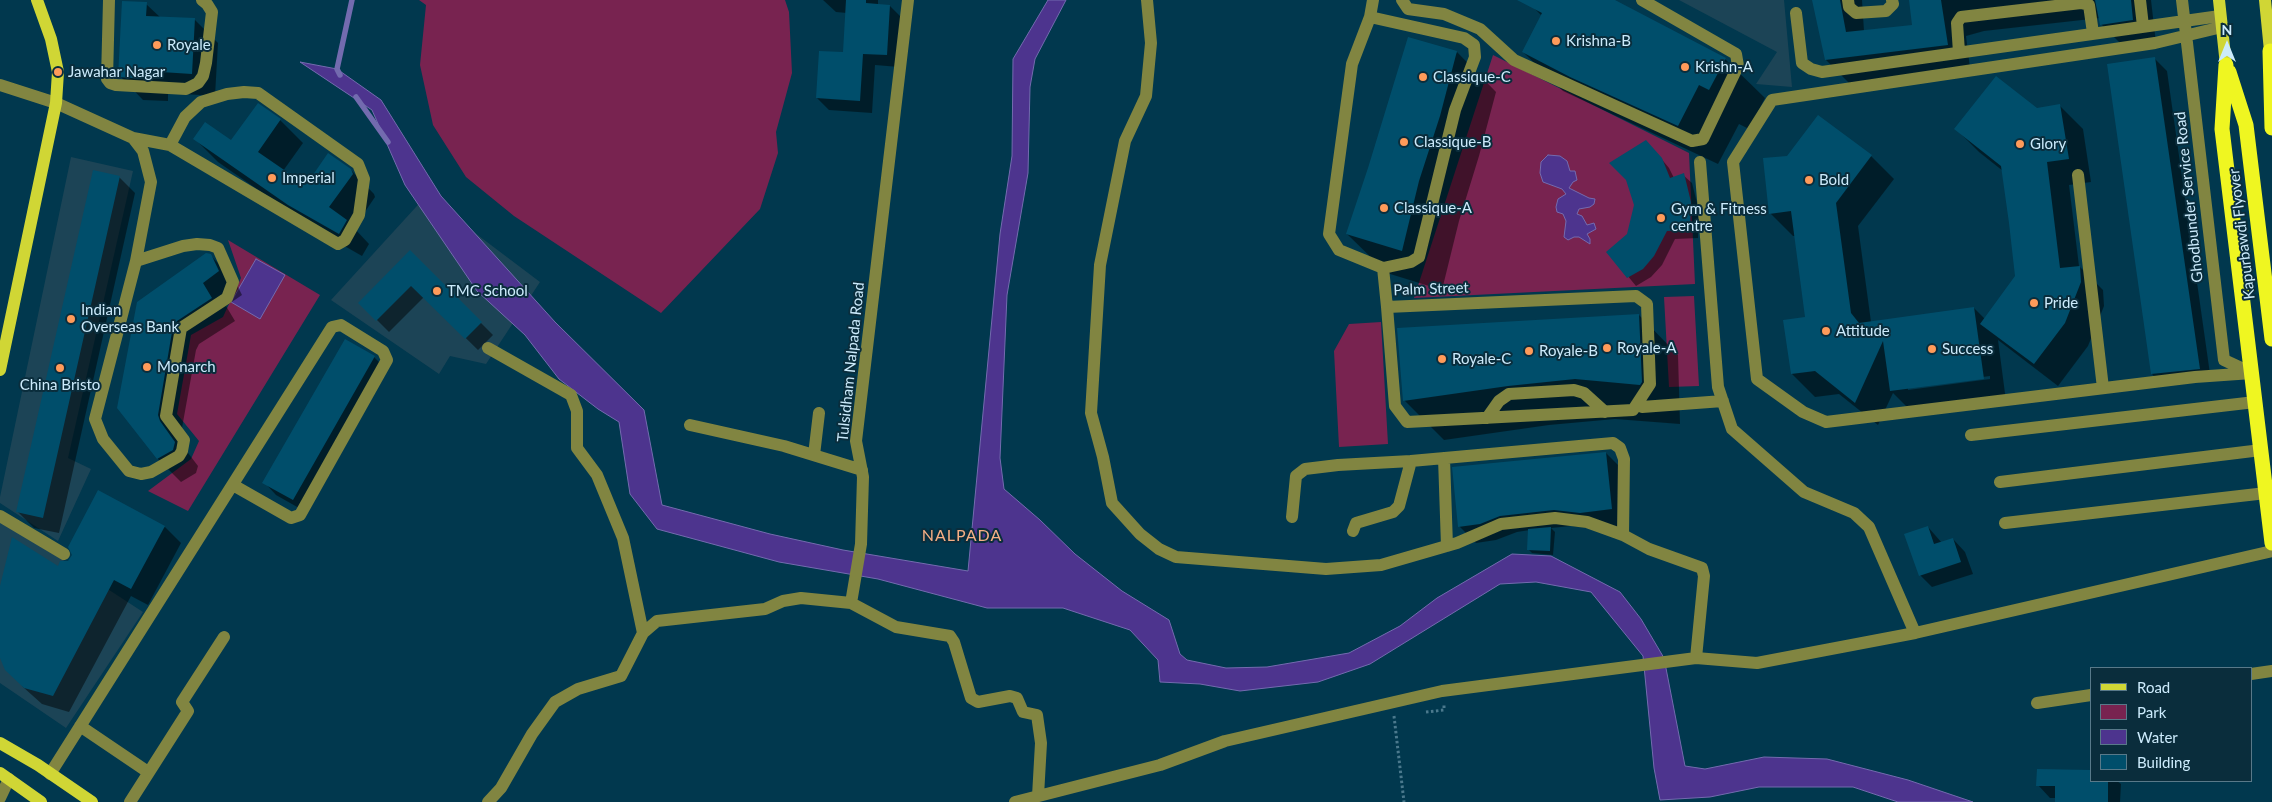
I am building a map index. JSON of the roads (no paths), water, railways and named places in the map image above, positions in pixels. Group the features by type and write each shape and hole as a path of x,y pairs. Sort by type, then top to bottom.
{"highway":[{"path":"2271,53 2272,125"},
{"path":"2226,65 2222,129 2272,543"},
{"name":"Kapurbawdi Flyover","path":"2226,65 2246,125 2272,339"}],"main road":[{"path":"0,370 56,103 58,72 51,39 38,0"},
{"path":"2219,0 2226,65"},
{"path":"2265,0 2271,53"},
{"path":"0,743 92,802"},
{"path":"5,776 42,802"}],"street":[{"path":"109,0 106,79 116,85 186,89 198,83 206,63 212,12 202,0"},
{"name":"Tulsidham Nalpada Road","path":"851,603 861,544 862,470 856,441 908,0"},
{"path":"1147,0 1151,43 1146,96 1125,141 1100,265 1091,413 1103,457 1112,503 1140,534 1159,549 1176,557 1326,569 1381,565 1447,546 1501,524 1555,518 1587,522 1623,535 1649,549 1702,568 1704,576 1696,658"},
{"name":"Palm Street","path":"1373,0 1370,17 1352,64 1329,234 1339,250 1383,268 1387,307 1636,296 1647,304 1650,384 1637,409"},
{"path":"1402,0 1408,9 1444,14 1480,29 1514,60 1692,141 1703,139 1738,66 1736,54 1642,0"},
{"path":"1848,0 1849,7 1856,14 1886,11 1893,4 1892,0"},
{"path":"2140,0 2143,26"},
{"name":"Ghodbunder Service Road","path":"2182,0 2224,360 2252,373"},
{"path":"1959,52 1957,23 1961,17 2081,3 2089,5 2093,33"},
{"path":"1796,13 1802,63 1811,70 1822,72 2185,20 2221,21"},
{"path":"1370,17 1464,38 1474,45 1475,57 1455,110 1419,257 1411,262 1383,268"},
{"path":"2221,21 2187,35 2155,43 1772,100 1733,162 1757,379 1803,412 1826,422 2195,377 2252,373"},
{"path":"0,85 56,103 133,138 170,145 196,158 338,244 345,240 359,215 364,179 358,164 258,93 227,94 201,102 185,117 170,145"},
{"path":"186,89 201,102"},
{"path":"133,138 142,151 151,182 136,261 95,419 103,440 129,470 141,474 151,472 179,456 182,451 184,440 166,416 181,328 227,298 233,282 218,248 210,245 183,246 136,261"},
{"path":"1700,162 1718,387 1732,429 1804,492 1854,512 1869,527 1915,634"},
{"path":"2078,175 2104,388"},
{"path":"1387,307 1395,406 1407,422 1605,412 1723,401"},
{"path":"50,774 332,327 341,325 383,352 386,360 300,515 290,518 233,485"},
{"path":"488,348 571,395 577,411 577,448 597,475 623,538 643,632"},
{"path":"1487,418 1498,401 1509,394 1574,390 1584,394 1605,412"},
{"path":"1971,435 2255,402"},
{"path":"814,455 819,413"},
{"path":"690,425 784,446 862,470"},
{"path":"1292,517 1296,476 1305,469 1613,443 1620,448 1624,459 1623,535"},
{"path":"2000,482 2261,450"},
{"path":"1444,458 1447,546"},
{"path":"1353,531 1356,523 1393,512 1399,506 1411,461"},
{"path":"2005,523 2266,493"},
{"path":"0,516 64,554"},
{"path":"1015,802 1160,765 1225,741 1442,691 1696,658 1757,663 1915,634 2272,551"},
{"path":"488,802 501,788 532,734 555,702 578,688 621,676 643,632 657,621 765,609 784,601 801,598 851,603 896,627 950,636 954,642 971,698 978,702 1010,696 1017,698 1023,712 1038,715 1041,743 1038,796"},
{"path":"130,802 188,711 182,702 224,637"},
{"path":"2252,674 2272,671"},
{"path":"2037,702 2090,695"},
{"path":"80,726 148,772"},
{"path":"0,798 5,776"}],"water":[{"path":"1048,0 1066,0 1035,59 1030,87 1028,173 1007,295 1000,458 1004,489 1075,554 1122,591 1169,620 1180,654 1187,660 1226,668 1267,667 1349,653 1400,626 1437,598 1512,554 1551,556 1620,592 1641,619 1664,658 1685,766 1705,769 1764,757 1827,759 1908,780 1973,802 1898,802 1853,787 1759,787 1710,797 1660,800 1654,768 1643,656 1591,592 1536,582 1500,584 1370,664 1318,682 1240,691 1200,684 1160,682 1158,660 1130,630 1063,608 987,608 878,579 779,562 657,529 630,494 619,422 598,409 559,379 525,335 477,291 405,185 372,110 300,62 337,69 381,100 441,196 555,322 644,410 662,505 770,534 843,550 968,571 1000,234 1012,156 1013,59"},
{"path":"1548,155 1560,156 1567,161 1570,171 1575,171 1577,180 1569,188 1595,199 1594,204 1590,207 1579,209 1577,214 1582,216 1587,225 1594,223 1596,229 1587,234 1590,244 1579,237 1568,240 1564,237 1566,221 1563,214 1557,212 1556,207 1558,199 1566,194 1562,189 1543,182 1540,173 1541,162"},
{"path":"256,259 285,275 260,319 231,302"}],"waterway":[{"path":"340,75 337,69 352,0"},
{"path":"356,97 388,142"}],"place":[{"name":"Krishna-B","path":"1556,41"},
{"name":"Royale","path":"157,45"},
{"name":"Krishn-A","path":"1685,67"},
{"name":"Jawahar Nagar","path":"58,72"},
{"name":"Classique-C","path":"1423,77"},
{"name":"Classique-B","path":"1404,142"},
{"name":"Glory","path":"2020,144"},
{"name":"Imperial","path":"272,178"},
{"name":"Bold","path":"1809,180"},
{"name":"Classique-A","path":"1384,208"},
{"name":"Gym & Fitness centre","path":"1661,218"},
{"name":"TMC School","path":"437,291"},
{"name":"Pride","path":"2034,303"},
{"name":"Indian Overseas Bank","path":"71,319"},
{"name":"Attitude","path":"1826,331"},
{"name":"Royale-A","path":"1607,348"},
{"name":"Success","path":"1932,349"},
{"name":"Royale-B","path":"1529,351"},
{"name":"Royale-C","path":"1442,359"},
{"name":"Monarch","path":"147,367"},
{"name":"China Bristo","path":"60,368"}],"district":[{"name":"NALPADA","path":"962,536"}]}
